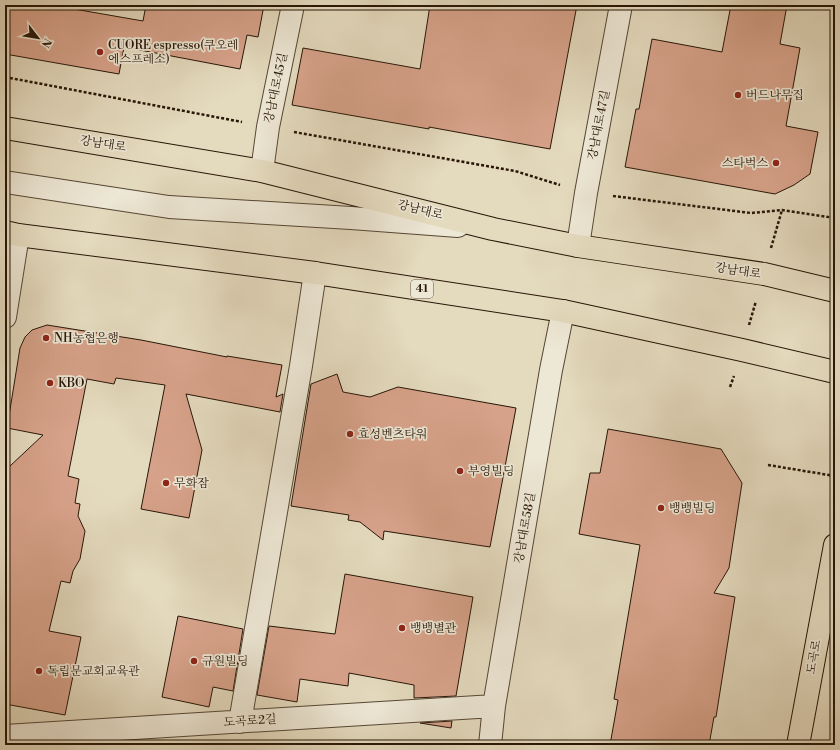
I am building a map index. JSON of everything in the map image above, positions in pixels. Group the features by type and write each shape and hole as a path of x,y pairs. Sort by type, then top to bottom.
{"main road":[{"name":"강남대로","path":"5,128 262,171 493,229 578,246 764,274 835,291"},
{"name":"41","path":"12,233 315,273 563,311 835,372"},
{"name":"도곡로","path":"798,745 835,545"}],"street":[{"name":"강남대로45길","path":"262,171 268,127 293,5"},
{"name":"강남대로47길","path":"578,246 586,193 621,5"},
{"path":"5,182 169,207 351,218 493,229"},
{"path":"5,317 12,233"},
{"path":"240,722 301,366 315,273"},
{"name":"강남대로58길","path":"490,745 494,706 551,370 563,311"},
{"name":"도곡로2길","path":"5,736 494,706"}],"path":[{"path":"586,193 751,213 782,210 835,218"},
{"path":"768,465 835,476"}],"building":[{"path":"10,5 51,5 143,21 146,5 264,5 258,37 247,35 240,69 124,47 119,74 5,54 5,30"},
{"path":"430,5 577,5 550,149 429,127 429,129 292,105 303,48 420,69"},
{"path":"731,5 787,5 780,44 800,48 786,126 818,132 810,174 794,185 775,194 625,167 636,109 639,109 652,39 722,52"},
{"path":"47,325 141,340 227,357 282,365 276,397 283,394 280,412 186,394 202,450 189,518 141,509 165,385 116,378 114,384 87,379 68,476 79,479 75,503 80,504 78,516 85,531 80,559 73,571 70,583 61,581 49,631 81,637 65,715 5,704 5,478 6,471 9,467 43,435 7,428 20,348 25,337 32,330"},
{"path":"337,374 343,392 370,397 398,387 516,408 490,547 384,531 383,540 360,522 348,520 349,515 291,506 311,384"},
{"path":"608,429 721,449 742,483 729,568 714,593 735,597 716,717 714,717 709,745 610,745 618,700 614,699 640,545 579,534 590,473 600,473"},
{"name":"뱅뱅별관","path":"345,574 473,597 456,696 414,698 414,685 349,673 348,686 300,679 297,702 257,695 269,626 335,634"},
{"name":"규원빌딩","path":"178,616 243,629 233,691 213,687 209,707 162,697"},
{"path":"452,721 451,728 420,723"}],"place":[{"name":"CUORE espresso(쿠오레 에스프레소)","path":"100,52"},
{"name":"버드나무집","path":"738,95"},
{"name":"스타벅스","path":"776,163"},
{"name":"NH농협은행","path":"46,338"},
{"name":"KBO","path":"50,383"},
{"name":"효성벤츠타워","path":"350,434"},
{"name":"부영빌딩","path":"460,471"},
{"name":"무화잠","path":"166,483"},
{"name":"뱅뱅빌딩","path":"661,508"},
{"name":"뱅뱅별관","path":"402,628"},
{"name":"규원빌딩","path":"194,661"},
{"name":"독립문교회교육관","path":"39,671"}]}
